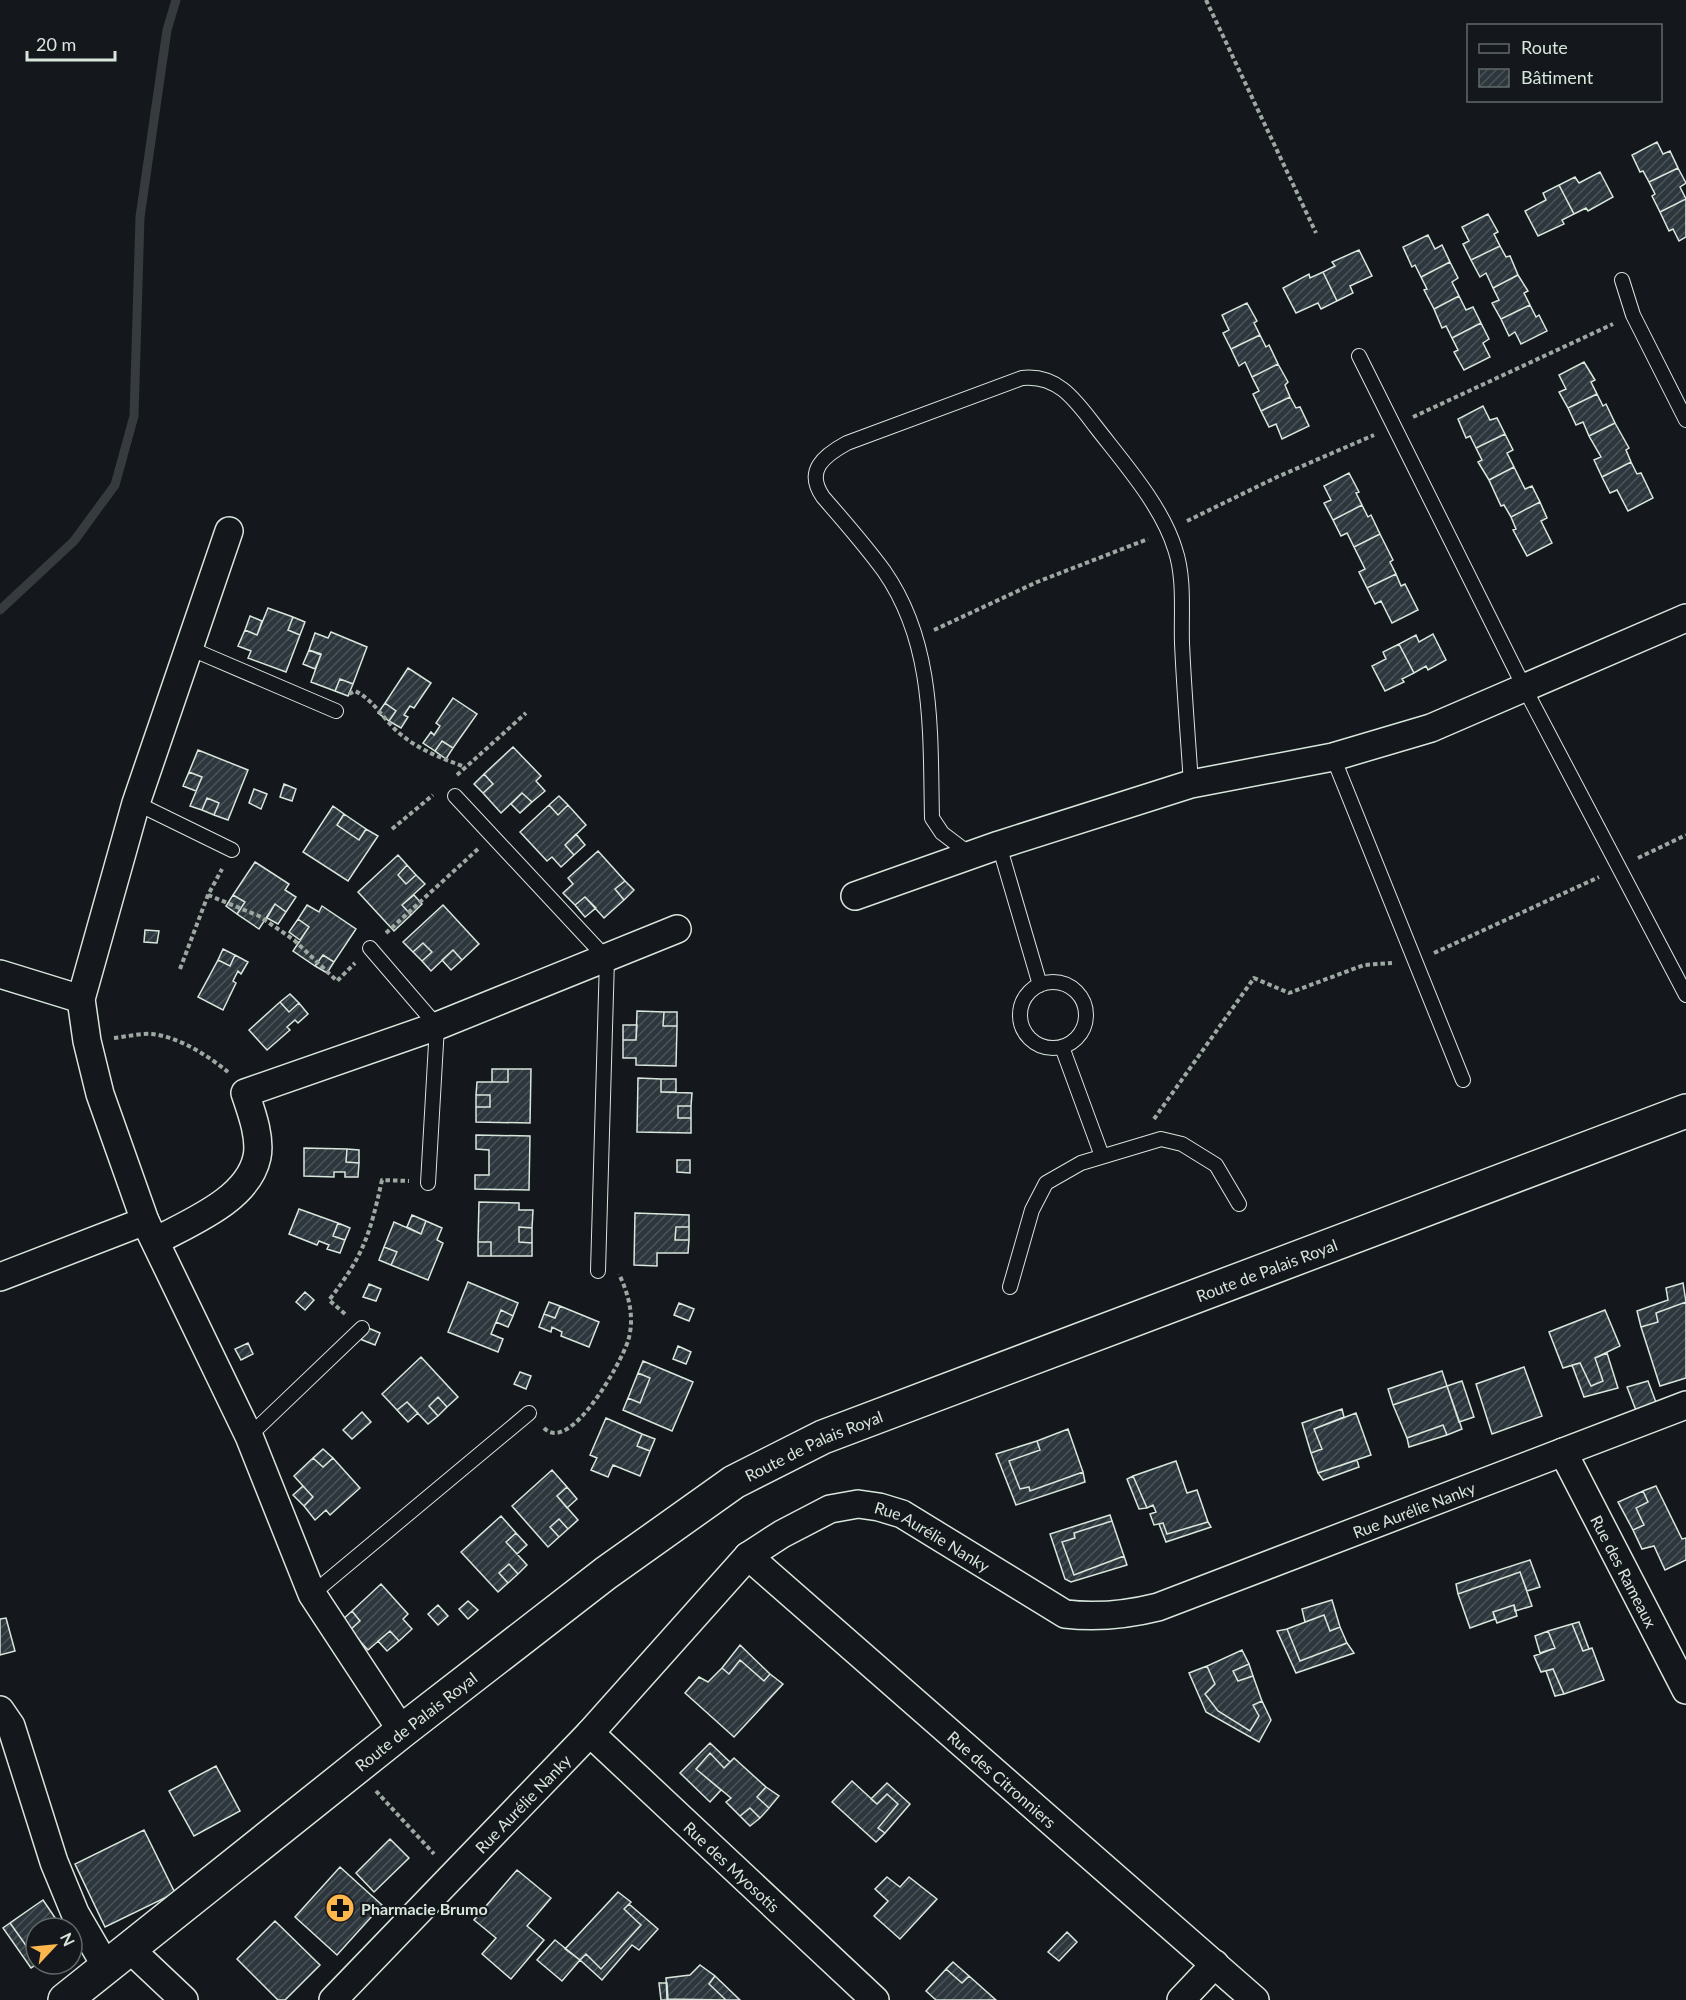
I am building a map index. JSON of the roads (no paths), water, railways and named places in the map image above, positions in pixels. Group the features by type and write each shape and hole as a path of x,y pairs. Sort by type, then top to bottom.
{"main road":[{"name":"Route de Palais Royal","path":"65,2000 402,1731 606,1573 734,1482 823,1437 1686,1111"}],"street":[{"path":"229,531 136,803 81,999 87,1041 115,1141 151,1231 249,1436 312,1594 402,1731"},
{"path":"855,896 999,845 1191,784 1333,757 1431,728 1684,624"},
{"path":"0,1277 151,1231 227,1202 244,1182 257,1157 254,1123 244,1093 437,1026 678,929"},
{"path":"0,974 81,999"},
{"name":"Rue Aurélie Nanky","path":"333,2000 590,1733 748,1556 782,1534 830,1509 858,1504 902,1514 1065,1614 1094,1617 1122,1616 1169,1603 1686,1405"},
{"name":"Rue des Rameaux","path":"1563,1452 1686,1690"},
{"name":"Rue des Citronniers","path":"748,1556 1255,2000"},
{"path":"0,1710 11,1726 36,1810 75,1913 119,1959 184,2000"},
{"name":"Rue des Myosotis","path":"590,1733 875,2000"},
{"path":"1181,2000 1215,1964"}],"lane":[{"path":"1622,280 1633,315 1686,420"},
{"path":"1359,356 1525,689 1621,867 1686,995"},
{"path":"971,855 942,833 932,818 926,673 917,638 885,573 816,487 814,478 817,468 833,451 847,443 1022,378 1038,376 1056,384 1075,399 1132,475 1168,531 1176,550 1181,588 1191,784"},
{"path":"189,648 336,711"},
{"path":"1333,757 1463,1080"},
{"path":"455,796 607,959 598,1271"},
{"path":"136,803 232,850"},
{"path":"999,845 1040,984"},
{"path":"370,948 437,1026 428,1183"},
{"path":"1058,982 1075,990 1084,1004 1086,1022 1078,1038 1062,1047 1046,1048 1031,1040 1022,1026 1020,1010 1027,994 1040,984 1058,982"},
{"path":"1062,1047 1102,1156"},
{"path":"1010,1287 1032,1210 1046,1183 1065,1171 1102,1156 1161,1139 1182,1144 1216,1165 1239,1204"},
{"path":"249,1436 362,1328"},
{"path":"312,1594 529,1413"}],"waterway":[{"path":"0,610 74,541 115,485 134,416 140,217 167,30 176,0"}],"place":[{"name":"Pharmacie Brumo","path":"340,1908"}]}
